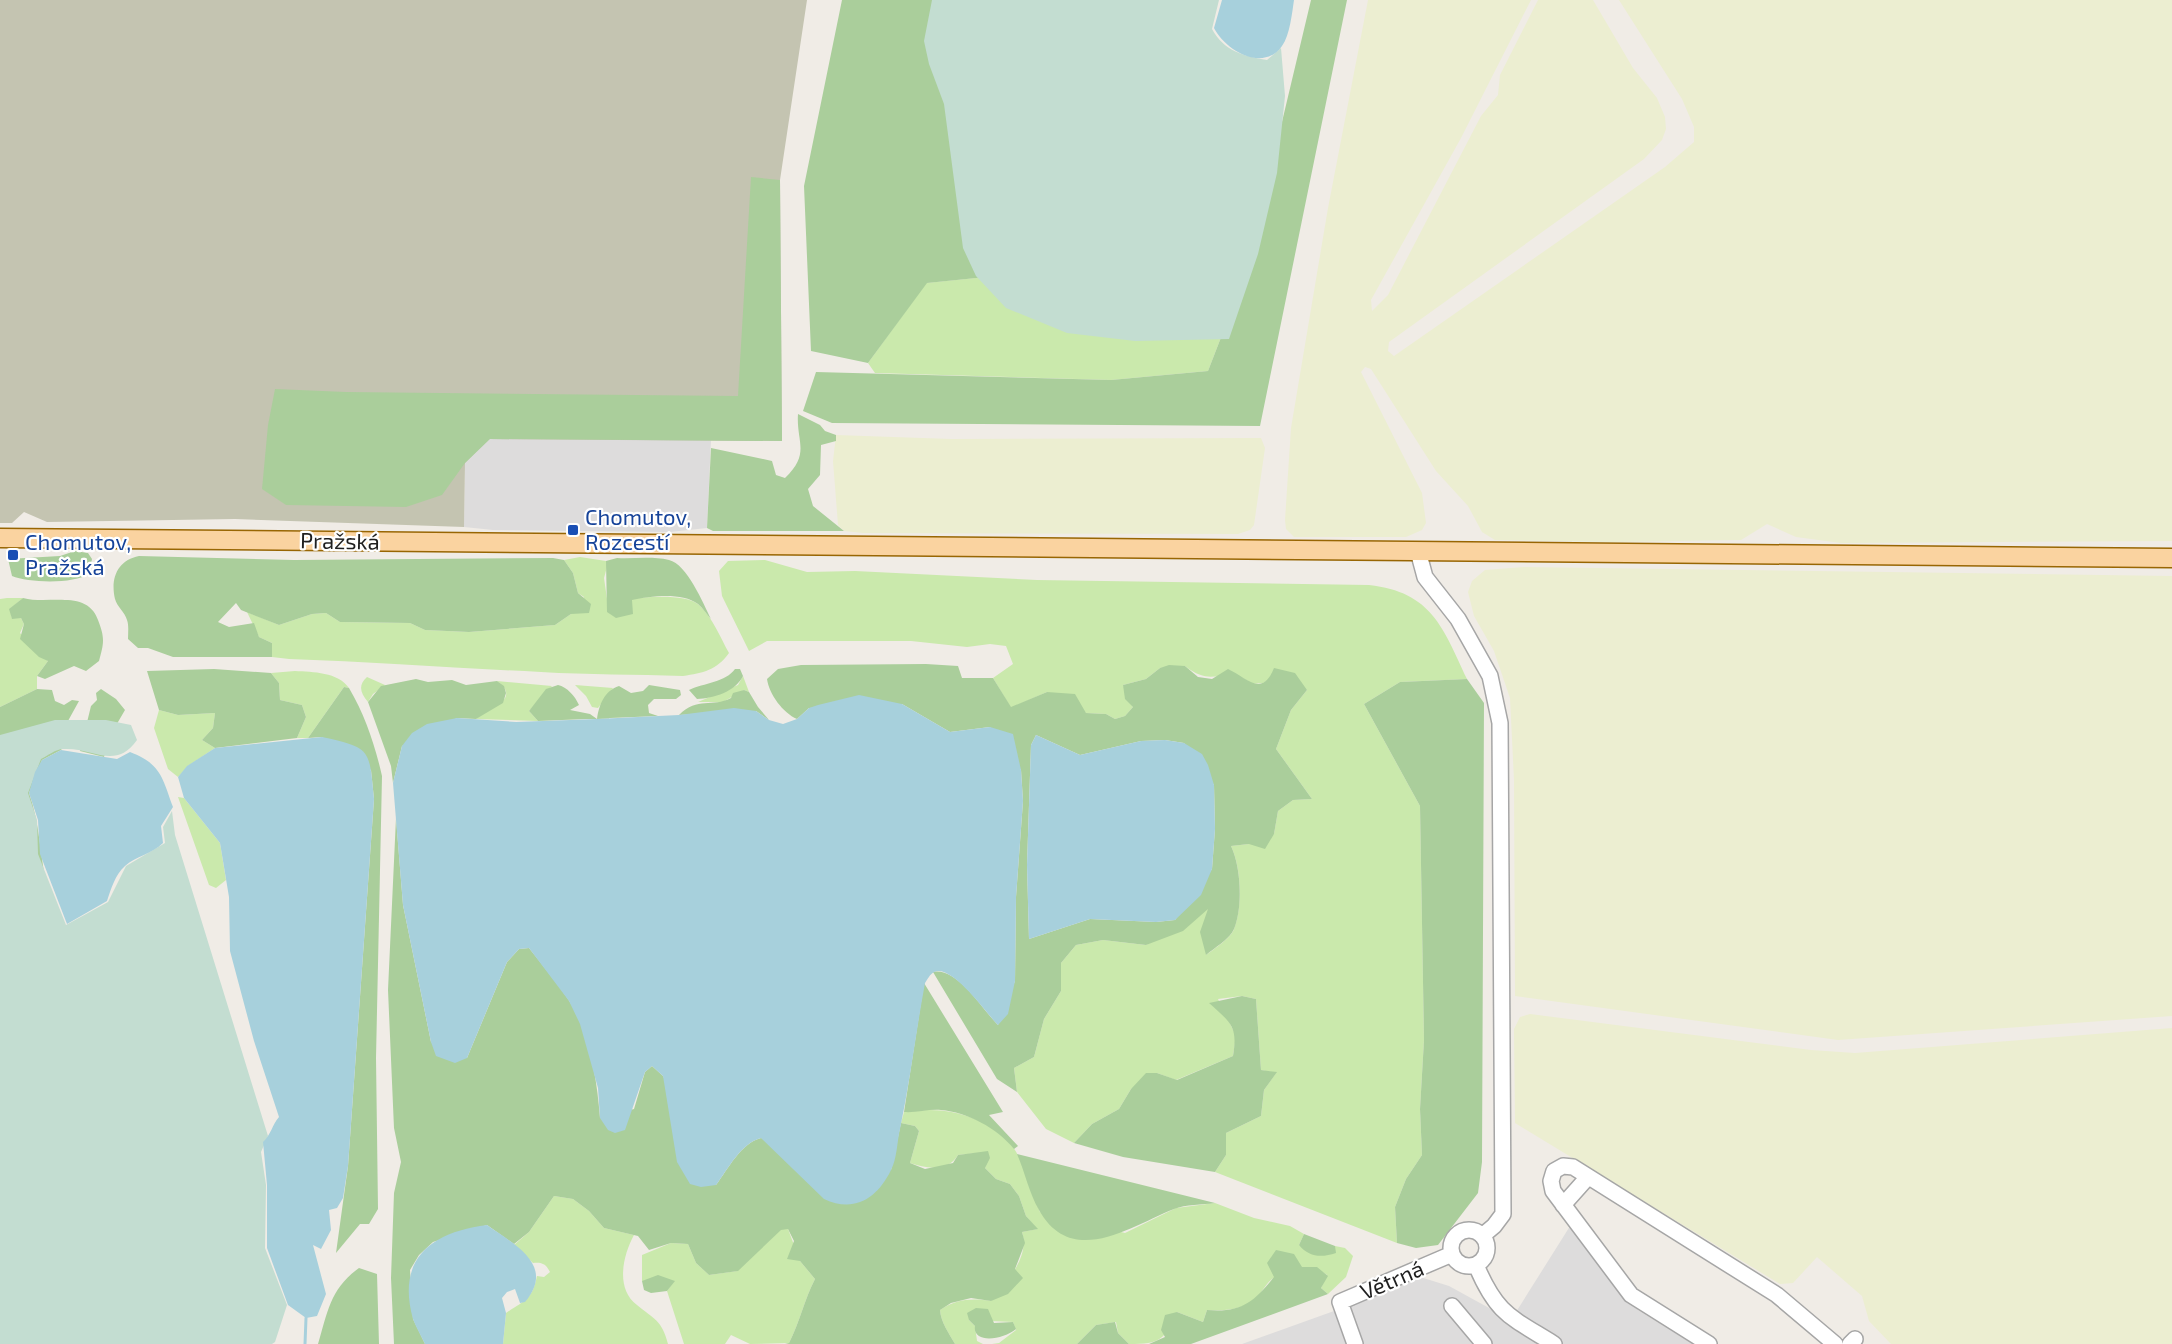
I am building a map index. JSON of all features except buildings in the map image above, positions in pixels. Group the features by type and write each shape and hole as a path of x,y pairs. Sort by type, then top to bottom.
{"main road":[{"name":"Pražská","path":"0,538 2172,558"}],"street":[{"path":"1418,552 1425,577 1458,619 1490,676 1500,723 1503,1214 1482,1236"},
{"path":"1709,1344 1631,1296 1551,1186 1554,1171 1568,1166 1588,1177 1777,1295 1835,1344"},
{"path":"1563,1205 1588,1177"},
{"path":"1468,1230 1482,1236 1486,1241 1486,1255 1476,1265 1462,1265 1452,1254 1452,1245 1459,1234 1468,1230"},
{"name":"Větrná","path":"1355,1344 1340,1302 1452,1254"},
{"path":"1476,1265 1488,1292 1501,1309 1554,1344"},
{"path":"1452,1306 1484,1344"}],"shaded area":[{"path":"0,0 807,0 780,180 782,441 489,439 465,463 464,527 235,519 47,522 24,512 12,523 0,523"},
{"path":"932,0 1219,0 1212,29 1222,43 1242,54 1267,60 1281,48 1285,96 1277,173 1258,254 1229,339 1135,341 1067,333 1006,308 976,276 963,248 944,104 929,64 924,41"},
{"path":"1368,0 1531,0 1461,138 1371,300 1372,311 1388,295 1481,116 1498,95 1500,75 1538,0 1593,0 1633,68 1657,98 1665,117 1666,129 1662,140 1644,159 1389,342 1388,351 1394,356 1665,167 1694,142 1694,127 1682,99 1619,0 2172,0 2172,541 1841,543 1796,537 1767,524 1741,540 1613,542 1495,540 1482,532 1468,506 1436,471 1371,369 1365,367 1361,372 1422,493 1426,523 1422,530 1406,537 1294,537 1286,529 1285,520 1291,428 1328,208"},
{"path":"836,435 951,439 1261,438 1265,448 1254,525 1250,530 1238,534 863,533 844,531 838,525 833,461"},
{"path":"489,439 711,440 707,528 670,532 493,530 464,527 465,463"},
{"path":"1524,567 2172,576 2172,1016 1838,1040 1515,996 1514,780 1510,698 1494,651 1474,616 1468,592 1472,581 1485,570"},
{"path":"55,720 106,720 131,725 137,740 129,749 112,756 63,749 41,759 28,793 37,820 38,854 66,925 108,902 126,866 165,843 163,827 172,811 175,835 268,1136 261,1152 266,1185 265,1248 287,1305 275,1342 272,1344 0,1344 0,735"},
{"path":"1530,1014 1811,1050 1855,1053 2172,1028 2172,1344 1891,1344 1869,1321 1862,1296 1817,1257 1793,1283 1780,1284 1515,1123 1514,1029 1520,1017"},
{"path":"1572,1223 1638,1310 1693,1344 1242,1344 1334,1311 1417,1276 1449,1286 1511,1320"}],"green space":[{"path":"842,0 1190,0 1124,263 927,283 868,363 811,351 804,186"},
{"path":"1311,0 1347,0 1260,426 832,423 803,411 816,372 1111,380 1208,371 1246,273"},
{"path":"751,177 780,180 782,441 490,439 465,463 442,495 406,507 286,505 262,489 268,425 275,389 346,392 738,396"},
{"path":"1124,263 1246,273 1208,371 1111,380 875,373 868,363 926,283"},
{"path":"798,414 820,425 825,431 836,435 836,441 821,445 820,475 808,489 813,506 844,531 713,531 707,528 711,448 772,461 776,475 785,478 798,461 800,454"},
{"path":"75,551 88,553 92,559 89,574 63,581 29,580 12,576 8,559 60,556"},
{"path":"139,556 294,560 553,558 564,560 573,573 578,593 591,604 589,613 571,614 555,625 469,632 425,630 410,623 340,622 326,613 312,614 279,625 241,610 236,603 218,622 229,627 254,623 259,637 272,643 272,657 173,657 148,648 138,648 128,639 128,622 116,602 114,584 117,571 121,566 126,561"},
{"path":"580,557 606,561 604,578 607,599 668,597 691,600 699,605 712,622 729,653 709,670 683,676 559,673 289,659 272,657 272,643 259,637 247,612 279,625 312,614 326,613 340,622 410,623 425,630 469,632 555,625 571,614 584,597 578,593 573,573 564,560"},
{"path":"617,558 656,558 676,563 694,585 711,619 700,606 691,600 675,596 632,600 633,614 616,618 607,612 606,561"},
{"path":"765,560 807,572 855,571 1037,580 1369,585 1408,595 1433,616 1467,679 1400,682 1364,704 1420,806 1424,1040 1420,1109 1422,1155 1406,1179 1395,1207 1397,1243 1215,1172 1226,1155 1226,1133 1261,1116 1264,1090 1276,1073 1261,1070 1256,999 1242,996 1218,999 1236,1036 1233,1056 1176,1080 1157,1073 1131,1089 1119,1109 1092,1124 1074,1143 1046,1129 1017,1092 1014,1068 1034,1057 1044,1019 1061,991 1061,963 1076,945 1103,940 1146,945 1209,908 1206,955 1232,932 1239,909 1240,887 1231,846 1249,844 1274,834 1278,811 1293,800 1312,799 1276,749 1291,710 1307,690 1270,679 1263,683 1252,684 1233,675 1205,676 1185,666 1160,668 1146,679 1123,685 1133,707 1125,716 1115,719 1106,714 1086,713 1047,692 1011,708 993,678 1013,664 1006,646 990,644 967,647 911,641 767,641 749,651 722,596 719,571 728,561"},
{"path":"23,598 10,609 12,618 21,618 24,624 20,633 48,661 37,676 37,689 0,707 0,599"},
{"path":"23,598 76,601 93,610 103,636 99,661 86,671 74,666 45,679 37,676 48,661 39,657 20,639 24,624 21,618 12,619 9,609"},
{"path":"801,665 958,666 962,678 993,678 1011,707 1047,692 1075,694 1086,713 1106,714 1115,719 1125,716 1133,707 1125,699 1123,685 1146,679 1160,668 1169,665 1185,666 1198,677 1212,679 1228,669 1248,681 1259,684 1269,677 1274,668 1295,673 1307,690 1291,710 1276,749 1312,799 1293,800 1278,811 1274,834 1265,849 1249,844 1231,846 1240,887 1237,920 1229,936 1206,955 1200,932 1208,909 1183,931 1146,945 1103,940 1076,945 1061,963 1061,991 1044,1019 1034,1057 1014,1068 1017,1092 997,1079 933,972 942,972 960,982 998,1025 1015,981 1016,897 1023,801 1021,770 990,727 950,732 902,704 809,708 797,719 778,702 767,679 778,669","holes":["1036,735 1080,755 1141,741 1165,740 1184,743 1214,785 1215,829 1212,869 1175,920 1156,922 1090,919 1029,939 1027,865 1031,745"]},
{"path":"214,669 271,673 279,683 280,700 302,705 306,717 297,738 215,748 202,740 213,728 215,713 178,715 159,710 147,671"},
{"path":"735,669 740,669 743,676 735,686 723,693 697,699 689,690 720,680"},
{"path":"295,671 332,676 349,688 344,687 308,738 297,738 306,717 302,705 280,700 279,683 271,673"},
{"path":"743,676 749,692 744,690 723,702 698,702 738,685"},
{"path":"367,677 385,685 373,694 368,702 361,689"},
{"path":"416,679 428,682 452,680 466,685 497,681 504,686 506,693 503,703 476,719 457,718 402,746 393,783 391,766 368,702 381,686"},
{"path":"1467,679 1484,703 1482,1162 1478,1193 1438,1245 1416,1248 1397,1243 1395,1207 1406,1179 1422,1155 1420,1109 1424,1040 1420,806 1364,704 1400,682"},
{"path":"497,681 552,686 529,711 538,721 476,719 505,698 504,688"},
{"path":"558,685 570,692 579,705 570,710 590,714 596,719 538,721 529,711 546,689"},
{"path":"575,685 613,688 598,708 592,707 586,696"},
{"path":"649,685 680,690 681,695 676,699 654,699 648,705 649,713 658,716 597,719 603,699 619,686 631,693 643,691"},
{"path":"344,687 349,688 365,720 382,776 376,1058 378,1209 369,1224 360,1224 336,1253 348,1166 374,799 371,770 322,737 308,738"},
{"path":"37,689 52,690 55,701 64,705 72,700 79,701 63,730 70,738 61,750 42,760 29,793 47,888 0,750 0,707"},
{"path":"101,689 116,699 125,710 111,734 104,757 80,751 91,706 97,700 96,693"},
{"path":"744,690 749,692 769,720 756,711 679,715 692,706 724,701 731,698 733,693"},
{"path":"159,710 178,715 215,713 213,728 202,740 215,748 188,766 178,777 168,769 154,728"},
{"path":"178,797 184,798 220,843 226,880 216,888 209,885"},
{"path":"396,818 403,905 431,1042 467,1058 507,962 519,949 529,948 568,999 582,1026 594,1072 600,1118 634,1109 645,1072 652,1066 663,1076 716,1185 741,1151 761,1138 891,1170 901,1123 915,1126 919,1131 910,1163 925,1169 953,1163 958,1155 988,1151 990,1158 985,1168 996,1179 1010,1184 1019,1196 1026,1216 1038,1229 1022,1232 1025,1243 1015,1269 1023,1278 1008,1294 991,1301 971,1298 951,1303 940,1310 944,1324 955,1344 785,1344 789,1343 793,1335 815,1279 800,1261 787,1259 794,1241 788,1229 781,1230 738,1271 709,1275 696,1263 688,1244 671,1243 649,1250 638,1236 604,1228 589,1211 573,1199 554,1196 529,1232 514,1244 487,1225 433,1242 419,1255 410,1270 413,1319 425,1344 394,1344 391,1278 394,1193 401,1162 394,1128 388,990"},
{"path":"924,983 1003,1112 989,1115 1018,1146 1014,1149 999,1134 981,1122 961,1114 941,1110 904,1112"},
{"path":"1242,996 1256,999 1261,1070 1277,1072 1264,1090 1261,1116 1226,1133 1226,1155 1215,1172 1123,1157 1074,1143 1092,1124 1119,1109 1131,1089 1146,1073 1157,1073 1177,1080 1233,1056 1234,1038 1231,1026 1209,1003"},
{"path":"926,1110 962,1114 974,1118 996,1130 1005,1138 1021,1162 1040,1212 1125,1233 1176,1208 1215,1203 1254,1218 1290,1226 1304,1234 1299,1245 1335,1253 1335,1246 1345,1248 1353,1256 1346,1277 1328,1294 1321,1288 1327,1275 1321,1271 1309,1268 1288,1270 1271,1280 1257,1298 1249,1304 1228,1310 1207,1310 1203,1322 1177,1312 1165,1334 1148,1343 1129,1344 1118,1333 1116,1322 1096,1325 1077,1344 992,1344 999,1343 1016,1330 1013,1322 969,1320 975,1326 977,1341 983,1344 955,1344 944,1324 940,1310 964,1300 991,1301 1020,1260 1024,1242 1022,1232 1037,1229 1026,1216 1019,1196 1010,1184 996,1179 985,1168 988,1152 958,1155 949,1164 937,1168 910,1163 919,1131 915,1126 901,1123 904,1112"},
{"path":"1017,1154 1215,1203 1179,1207 1103,1238 1085,1240 1068,1237 1053,1228 1039,1210"},
{"path":"554,1196 573,1199 589,1211 604,1228 634,1235 624,1262 623,1281 630,1298 660,1325 668,1344 503,1344 506,1313 530,1295 537,1276 544,1277 550,1272 543,1264 533,1263 514,1245 529,1232"},
{"path":"781,1229 788,1229 800,1261 815,1279 789,1343 750,1344 731,1335 725,1344 684,1344 667,1291 674,1281 642,1281 642,1255 671,1243 688,1244 696,1263 709,1275 737,1271"},
{"path":"1304,1234 1335,1246 1336,1253 1320,1256 1307,1252 1299,1245"},
{"path":"1276,1250 1294,1254 1302,1267 1317,1267 1328,1276 1321,1288 1328,1294 1191,1344 1149,1344 1165,1337 1161,1330 1165,1315 1177,1312 1203,1322 1207,1310 1229,1310 1253,1299 1274,1277 1267,1263"},
{"path":"359,1268 377,1274 379,1344 318,1344 331,1302 342,1284"},
{"path":"658,1275 675,1281 667,1291 651,1293 644,1290 642,1281"},
{"path":"976,1308 988,1309 994,1323 1013,1322 1016,1329 997,1338 978,1336 967,1313"},
{"path":"1115,1322 1118,1333 1129,1344 1077,1344 1096,1325"}],"water":[{"path":"1222,0 1294,0 1289,30 1282,46 1274,54 1265,58 1255,58 1227,44 1214,28"},
{"path":"859,695 902,704 950,732 990,727 1013,734 1021,770 1023,801 1016,897 1015,981 1008,1014 998,1025 968,991 950,975 941,971 934,972 929,977 925,983 895,1161 885,1180 872,1196 855,1204 835,1203 824,1199 761,1138 741,1151 716,1185 701,1187 690,1184 677,1162 663,1076 652,1066 645,1072 625,1130 615,1133 608,1130 600,1118 598,1088 580,1024 569,1001 529,948 519,949 507,962 467,1058 455,1063 436,1056 431,1042 403,905 393,783 402,746 412,733 427,724 457,718 516,722 679,715 734,708 756,711 769,720 783,724 797,719 809,708"},
{"path":"1036,735 1080,755 1141,741 1165,740 1184,743 1202,754 1214,785 1215,829 1212,869 1201,895 1175,920 1156,922 1090,919 1029,939 1027,865 1031,745"},
{"path":"322,737 351,744 365,753 371,770 374,799 348,1166 343,1198 337,1208 329,1210 331,1230 321,1249 313,1245 326,1294 317,1316 306,1318 288,1305 267,1248 267,1185 263,1142 279,1117 254,1041 230,951 229,897 220,843 184,798 178,777 187,766 215,748"},
{"path":"61,750 117,759 130,752 148,761 159,773 173,807 161,826 163,843 129,863 122,870 114,882 107,901 67,924 40,854 38,820 29,793 35,772 42,760"},
{"path":"487,1225 520,1248 528,1257 534,1267 536,1277 533,1289 525,1302 520,1303 515,1289 507,1292 502,1298 506,1313 503,1344 425,1344 413,1319 409,1298 414,1264 435,1242 450,1234"}],"waterway":[{"path":"305,1344 306,1318"}],"place":[{"name":"Chomutov, Rozcestí","path":"573,530"},
{"name":"Chomutov, Pražská","path":"13,555"}]}
